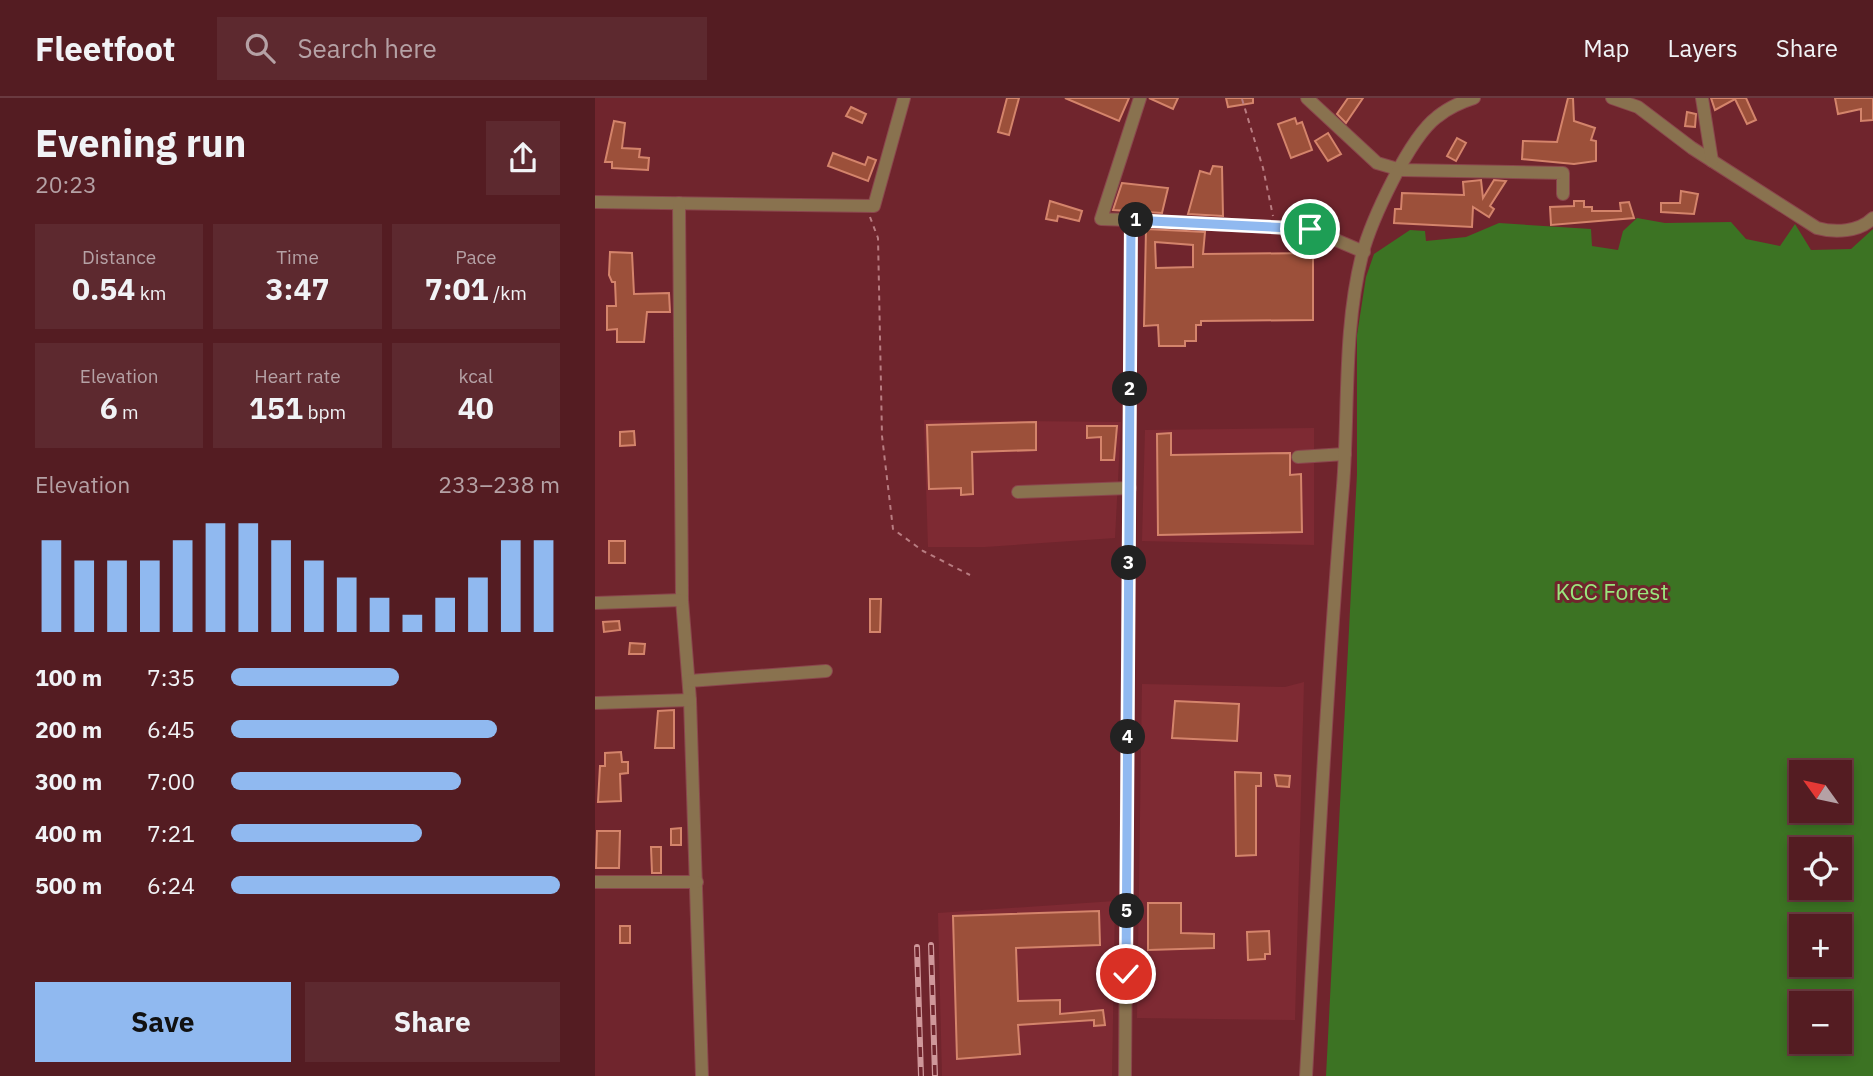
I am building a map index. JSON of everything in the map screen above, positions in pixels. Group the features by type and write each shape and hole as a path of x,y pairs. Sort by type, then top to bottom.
{"street":[{"path":"595,202 873,206 904,98"},
{"path":"1140,98 1101,219 1310,229 1364,251"},
{"path":"1307,98 1377,163 1401,170 1563,173 1563,194"},
{"path":"1306,1076 1328,673 1345,454 1348,341 1364,251 1372,225 1401,170 1435,118 1474,98"},
{"path":"1612,98 1635,103 1712,160 1817,228 1831,232 1845,230 1866,225 1873,218"},
{"path":"1702,98 1712,160"},
{"path":"679,203 682,600 690,700 702,1076"},
{"path":"1125,1076 1131,220"},
{"path":"1299,457 1345,454"},
{"path":"1018,492 1129,488"},
{"path":"595,603 682,600"},
{"path":"689,681 826,671"},
{"path":"595,703 690,700"},
{"path":"595,881 697,882"}],"path":[{"path":"1242,99 1263,168 1276,228"},
{"path":"873,206 869,219 878,238 882,436 893,528 923,551 971,575"}],"shaded area":[{"path":"924,420 1121,422 1115,538 985,547 928,547"},
{"path":"1314,428 1314,545 1142,541 1145,430"},
{"path":"1304,682 1295,1020 1137,1018 1142,684 1285,687"},
{"path":"1115,901 1112,1076 942,1076 938,913"}],"green space":[{"name":"KCC Forest","path":"1637,218 1665,223 1731,222 1746,239 1780,246 1795,224 1811,250 1851,249 1873,229 1873,1076 1326,1076 1357,474 1357,335 1366,277 1374,254 1410,230 1425,231 1426,241 1466,237 1499,223 1591,229 1592,246 1618,250 1623,231"}],"building":[{"path":"1007,98 1019,98 1009,135 998,132"},
{"path":"1065,98 1129,98 1119,121"},
{"path":"1149,98 1178,98 1173,109"},
{"path":"1226,98 1253,98 1253,103 1228,107"},
{"path":"1348,98 1363,98 1346,123 1337,114"},
{"path":"1568,98 1573,98 1574,121 1595,128 1591,140 1596,141 1596,161 1574,164 1522,159 1523,141 1557,142"},
{"path":"1711,98 1746,98 1756,120 1747,124 1735,99 1715,110"},
{"path":"1835,98 1873,98 1873,120 1861,121 1861,109 1838,114"},
{"path":"851,107 866,114 862,123 846,116"},
{"path":"1687,112 1696,114 1695,127 1685,126"},
{"path":"1295,118 1297,124 1302,122 1312,150 1291,158 1278,124"},
{"path":"614,121 625,123 622,148 640,149 639,157 649,158 648,170 612,168 612,162 605,162"},
{"path":"1328,133 1341,154 1328,161 1315,141"},
{"path":"1457,138 1466,143 1456,161 1447,156"},
{"path":"833,153 865,165 868,157 876,160 868,181 828,166"},
{"path":"1213,166 1222,167 1223,216 1188,214 1200,171 1210,174"},
{"path":"1481,180 1483,198 1494,180 1506,181 1490,206 1494,209 1489,217 1473,207 1472,227 1394,223 1395,209 1401,209 1402,193 1464,195 1463,182"},
{"path":"1122,183 1168,188 1162,213 1113,210"},
{"path":"1681,191 1698,194 1694,214 1661,212 1661,203 1680,203"},
{"path":"1050,201 1082,211 1079,221 1058,216 1057,221 1046,219"},
{"path":"1574,201 1584,201 1584,207 1592,207 1592,211 1621,211 1620,203 1629,202 1634,218 1551,225 1550,207 1574,206"},
{"path":"1146,229 1205,232 1203,254 1313,253 1313,320 1201,321 1201,325 1196,325 1196,341 1185,341 1185,346 1159,346 1158,325 1144,326","holes":["1155,242 1193,245 1193,267 1156,268"]},
{"path":"610,252 632,253 634,294 669,293 670,312 647,312 644,342 617,342 617,329 607,330 607,306 616,306 615,282 612,282 609,275"},
{"path":"1036,422 1036,450 972,452 973,494 961,495 961,488 929,489 927,425"},
{"path":"1087,426 1117,426 1114,460 1101,460 1101,437 1087,438"},
{"path":"634,431 635,445 620,446 620,432"},
{"path":"1171,433 1171,455 1290,453 1290,475 1301,474 1302,532 1158,535 1157,434"},
{"path":"609,541 625,541 625,563 609,563"},
{"path":"870,599 881,599 880,632 870,632"},
{"path":"619,621 620,630 604,632 603,622"},
{"path":"630,643 645,644 644,654 629,654"},
{"path":"1175,701 1239,704 1237,741 1172,738"},
{"path":"674,710 674,748 655,748 658,711"},
{"path":"621,752 622,762 628,762 628,773 620,774 621,801 598,802 600,766 605,766 605,753"},
{"path":"1235,772 1261,773 1261,786 1256,786 1256,855 1236,856"},
{"path":"1275,775 1290,776 1289,787 1277,786"},
{"path":"681,828 681,845 671,845 671,829"},
{"path":"597,831 620,831 619,868 596,868"},
{"path":"651,847 661,847 661,873 652,873"},
{"path":"1148,903 1181,903 1181,933 1214,934 1214,948 1148,950"},
{"path":"1099,911 1100,945 1016,948 1018,1001 1060,1000 1060,1014 1103,1010 1105,1025 1094,1026 1094,1020 1018,1025 1020,1054 957,1059 953,916"},
{"path":"620,926 630,926 630,943 620,943"},
{"path":"1269,931 1270,954 1265,954 1265,959 1248,960 1247,932"}],"railway":[{"path":"931,945 935,1076"},
{"path":"917,947 921,1076"}],"route":[{"path":"1126,974 1131,220 1310,229"}]}
